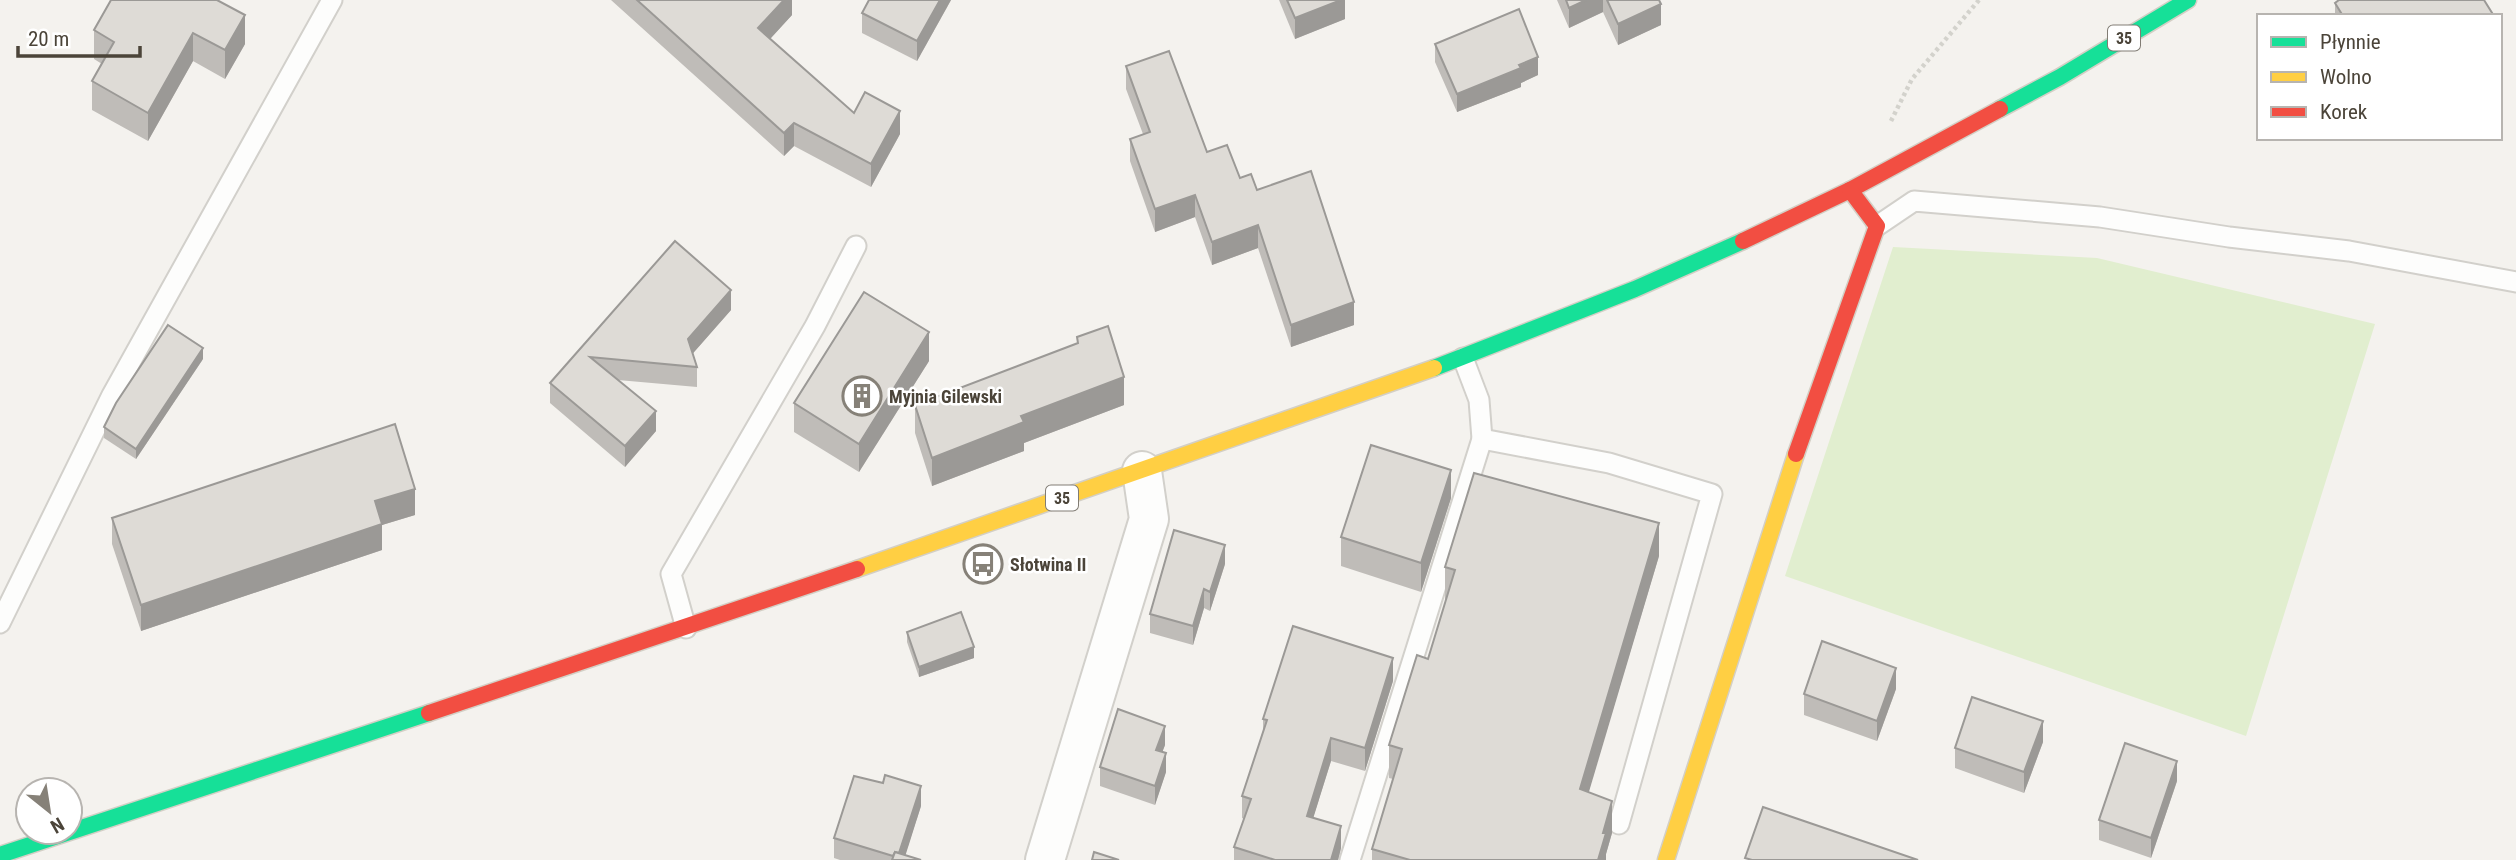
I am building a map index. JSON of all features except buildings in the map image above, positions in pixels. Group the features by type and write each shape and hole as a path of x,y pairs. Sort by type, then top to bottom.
{"main road":[{"name":"35","path":"0,855 686,628 1463,358 1635,289 1749,239 1850,190 2060,76 2188,0"},
{"path":"1666,860 1800,443 1877,226 1850,190"}],"street":[{"path":"1045,860 1149,519 1142,471"}],"lane":[{"path":"0,623 112,395 332,0"},
{"path":"1877,226 1914,201 2100,217 2229,237 2349,251 2516,282"},
{"path":"686,628 671,574 815,326 856,246"},
{"path":"1350,860 1482,439 1479,400 1463,358"},
{"path":"1482,439 1609,463 1712,494 1619,824"}],"path":[{"path":"1901,164 1888,127 1912,79 1979,0"}],"green space":[{"path":"1893,247 2097,258 2375,324 2246,736 1785,576"}],"traffic: fast":[{"path":"2000,109 2060,77 2188,0"},
{"path":"1434,368 1635,289 1743,241"},
{"path":"0,855 429,713"}],"traffic: slow":[{"path":"857,569 1434,368"},
{"path":"1666,860 1796,454"}],"traffic: jam":[{"path":"1743,241 1850,190 2000,109"},
{"path":"1796,454 1877,226 1850,190"},
{"path":"429,713 857,569"}],"place":[{"name":"Myjnia Gilewski","path":"862,396"},
{"name":"Słotwina II","path":"983,564"}]}
